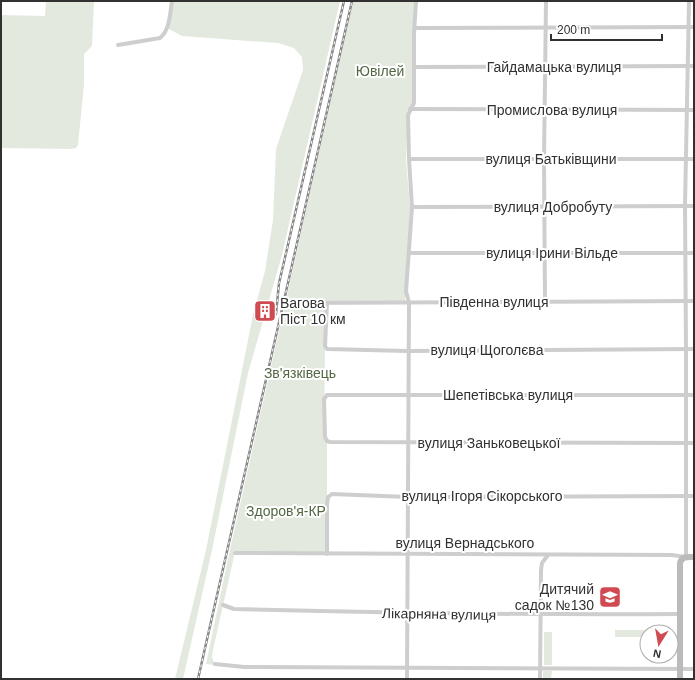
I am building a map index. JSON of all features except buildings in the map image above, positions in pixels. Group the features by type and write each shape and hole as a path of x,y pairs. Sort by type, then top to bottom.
{"street":[{"path":"118,45 164,36 172,1"},
{"path":"407,679 409,303 406,291 412,207 408,159 408,114 414,103 416,1"},
{"path":"545,302 544,110 546,1"},
{"path":"680,679 680,564 682,558 686,557 685,206 689,1"},
{"path":"415,28 694,27"},
{"name":"Гайдамацька вулиця","path":"414,67 694,66"},
{"name":"Промислова вулиця","path":"410,109 694,110"},
{"name":"вулиця Батьківщини","path":"408,159 694,159"},
{"name":"вулиця Добробуту","path":"412,207 694,206"},
{"name":"вулиця Ірини Вільде","path":"409,253 694,253"},
{"name":"Південна вулиця","path":"294,303 694,301"},
{"name":"вулиця Щоголєва","path":"327,303 325,348 408,351 694,349"},
{"name":"Шепетівська вулиця","path":"324,399 327,395 694,395"},
{"name":"вулиця Заньковецької","path":"324,399 325,437 327,441 694,443"},
{"name":"вулиця Ігоря Сікорського","path":"327,554 327,504 332,494 408,497 694,496"},
{"name":"вулиця Вернадського","path":"235,553 408,555 672,555 694,557"},
{"path":"540,679 541,570 542,563 548,555"},
{"name":"Лікарняна вулиця","path":"223,605 234,609 407,613 541,615 680,614"},
{"path":"215,664 244,667 694,669"}],"green space":[{"path":"46,1 94,1 92,46 84,54 84,84 78,145 76,148 70,149 1,148 1,15 45,16"},
{"path":"172,1 340,1 282,255 248,373 212,550 183,679 175,679 206,550 253,315 265,271 273,220 276,149 303,70 302,57 294,48 278,43 182,36 167,28"},
{"path":"353,1 416,1 414,104 412,107 408,108 406,159 410,207 405,301 350,301 327,303 324,438 327,443 327,552 235,552 213,650 212,657 215,665 206,664 229,554"},
{"path":"615,630 639,630 639,637 615,637"},
{"path":"544,632 552,632 552,665 544,665"},
{"path":"543,671 552,671 551,679 543,679"}],"railway":[{"path":"276,314 279,283 344,1"},
{"path":"198,679 352,1"}],"place":[{"name":"Вагова Піст 10 км","path":"265,311"},
{"name":"Дитячий садок №130","path":"610,597"}],"park label":[{"name":"Ювілей","path":"380,71"},
{"name":"Зв'язківець","path":"300,373"},
{"name":"Здоров'я-КР","path":"286,511"}]}
